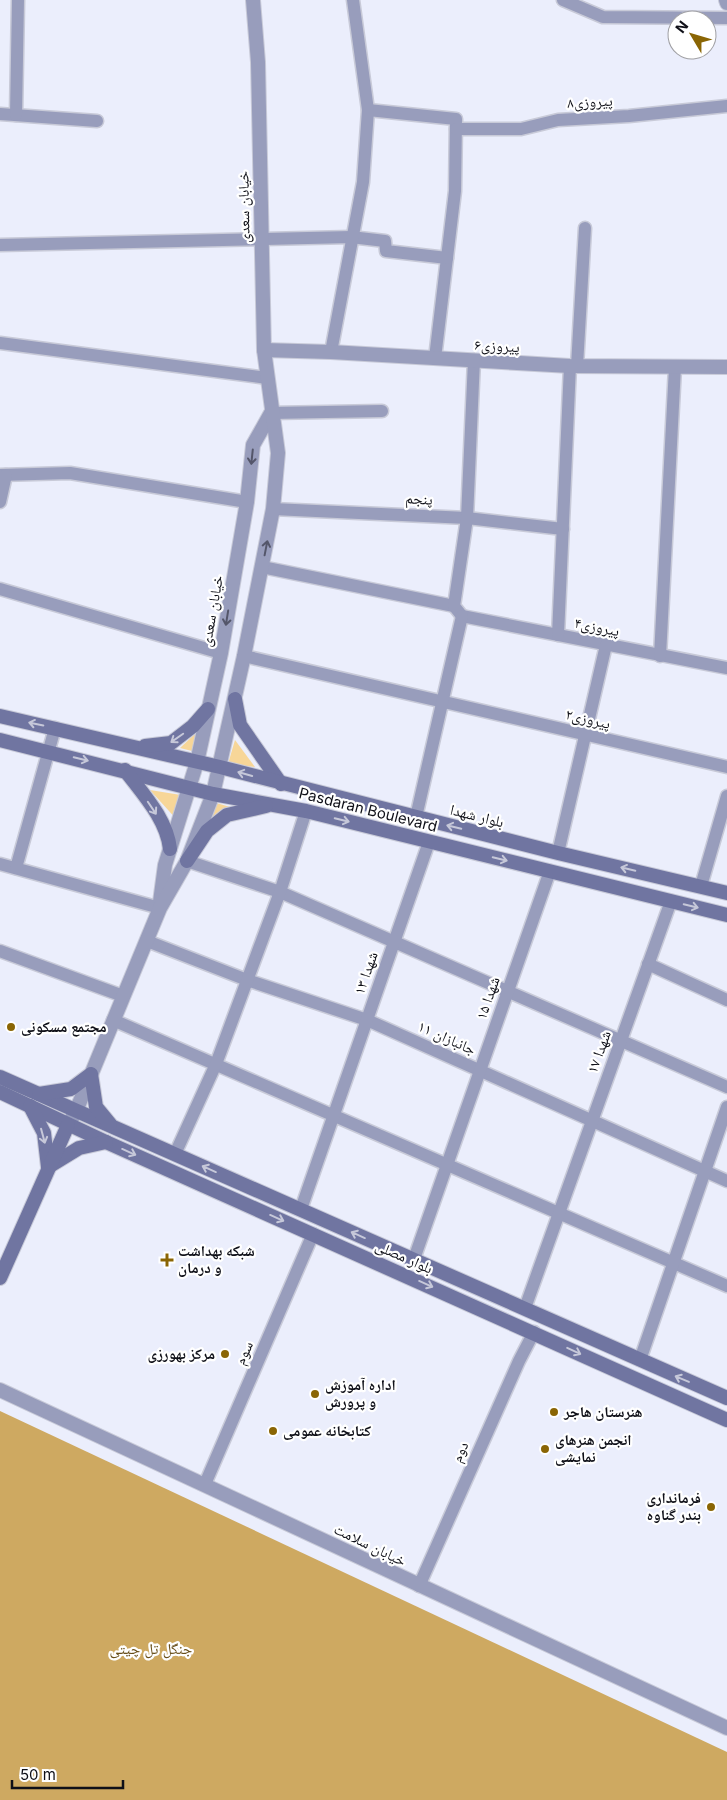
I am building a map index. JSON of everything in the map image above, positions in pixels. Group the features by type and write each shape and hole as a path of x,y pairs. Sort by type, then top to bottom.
{"main road":[{"path":"235,699 240,725 281,784"},
{"path":"135,747 171,743 193,726 208,709"},
{"path":"0,716 220,766"},
{"name":"Pasdaran Boulevard","path":"0,740 124,770 212,794 306,811 727,915"},
{"name":"بلوار شهدا","path":"220,766 281,784 416,818 727,893"},
{"path":"124,770 152,807 169,835 170,849"},
{"path":"187,861 207,831 226,815 272,804"},
{"path":"39,1094 71,1089 91,1074 96,1106 112,1126"},
{"name":"بلوار مصلی","path":"0,1076 727,1398"},
{"name":"بلوار مصلی","path":"0,1092 68,1125 727,1420"},
{"path":"30,1106 44,1133 48,1167"},
{"path":"0,1278 68,1125"},
{"path":"48,1167 79,1148 106,1142"},
{"path":"486,1311 494,1294"}],"street":[{"path":"16,115 18,0"},
{"name":"خیابان سعدی","path":"160,908 187,861 212,794 220,766 273,509 278,453 271,413 264,350 260,238 258,62 253,0"},
{"path":"331,352 351,236 363,182 368,110 353,0"},
{"path":"563,0 603,17 727,18"},
{"name":"پیروزی۸","path":"456,129 521,129 558,120 629,116 727,106"},
{"path":"368,110 456,119 455,191 435,358"},
{"path":"0,114 97,121"},
{"path":"558,635 563,529 585,228"},
{"path":"0,245 351,236 385,241 386,252 447,258"},
{"path":"0,343 267,378"},
{"name":"پیروزی۶","path":"264,350 574,366 727,367"},
{"path":"416,818 442,703 458,611 467,518 474,360"},
{"path":"660,656 675,367"},
{"path":"271,413 382,411"},
{"name":"خیابان سعدی","path":"160,908 165,865 190,788 222,654 247,502 253,446 271,413"},
{"path":"0,502 3,475 70,472 247,502"},
{"name":"پنجم","path":"273,509 467,518 563,529"},
{"path":"262,567 458,611"},
{"path":"0,589 222,654"},
{"name":"پیروزی۴","path":"458,611 558,635 727,668"},
{"path":"558,853 606,645"},
{"name":"پیروزی۲","path":"244,656 727,767"},
{"path":"16,868 50,752 55,728"},
{"path":"701,886 727,796"},
{"path":"175,1154 216,1064 280,892 306,811"},
{"name":"شهدا ۱۳","path":"301,1210 429,842"},
{"path":"187,861 280,892 727,1086"},
{"path":"0,864 160,908 76,1111 68,1125"},
{"name":"شهدا ۱۵","path":"414,1259 550,871"},
{"name":"شهدا ۱۷","path":"525,1308 671,901"},
{"name":"جانبازان ۱۱","path":"147,941 246,980 367,1020 727,1181"},
{"path":"0,951 123,996"},
{"path":"648,964 727,1000"},
{"path":"113,1020 727,1286"},
{"path":"640,1360 727,1107"},
{"name":"سوم","path":"205,1484 313,1234"},
{"name":"دوم","path":"419,1586 519,1361 534,1332"},
{"name":"خیابان سلامت","path":"0,1390 727,1728"}],"shaded area":[{"path":"213,717 204,754 180,748"},
{"path":"235,740 255,767 228,764"},
{"path":"150,790 187,796 178,821"},
{"path":"213,802 237,809 204,824"}],"green space":[{"name":"جنگل تل چیتی","path":"0,1411 727,1752 727,1800 0,1800"}],"place":[{"name":"مجتمع مسکونی","path":"11,1027"},
{"name":"شبکه بهداشت و درمان","path":"167,1260"},
{"name":"مرکز بهورزی","path":"225,1354"},
{"name":"اداره آموزش و پرورش","path":"315,1394"},
{"name":"هنرستان هاجر","path":"554,1412"},
{"name":"کتابخانه عمومی","path":"273,1431"},
{"name":"انجمن هنرهای نمایشی","path":"545,1449"},
{"name":"فرمانداری بندر گناوه","path":"711,1507"}]}
